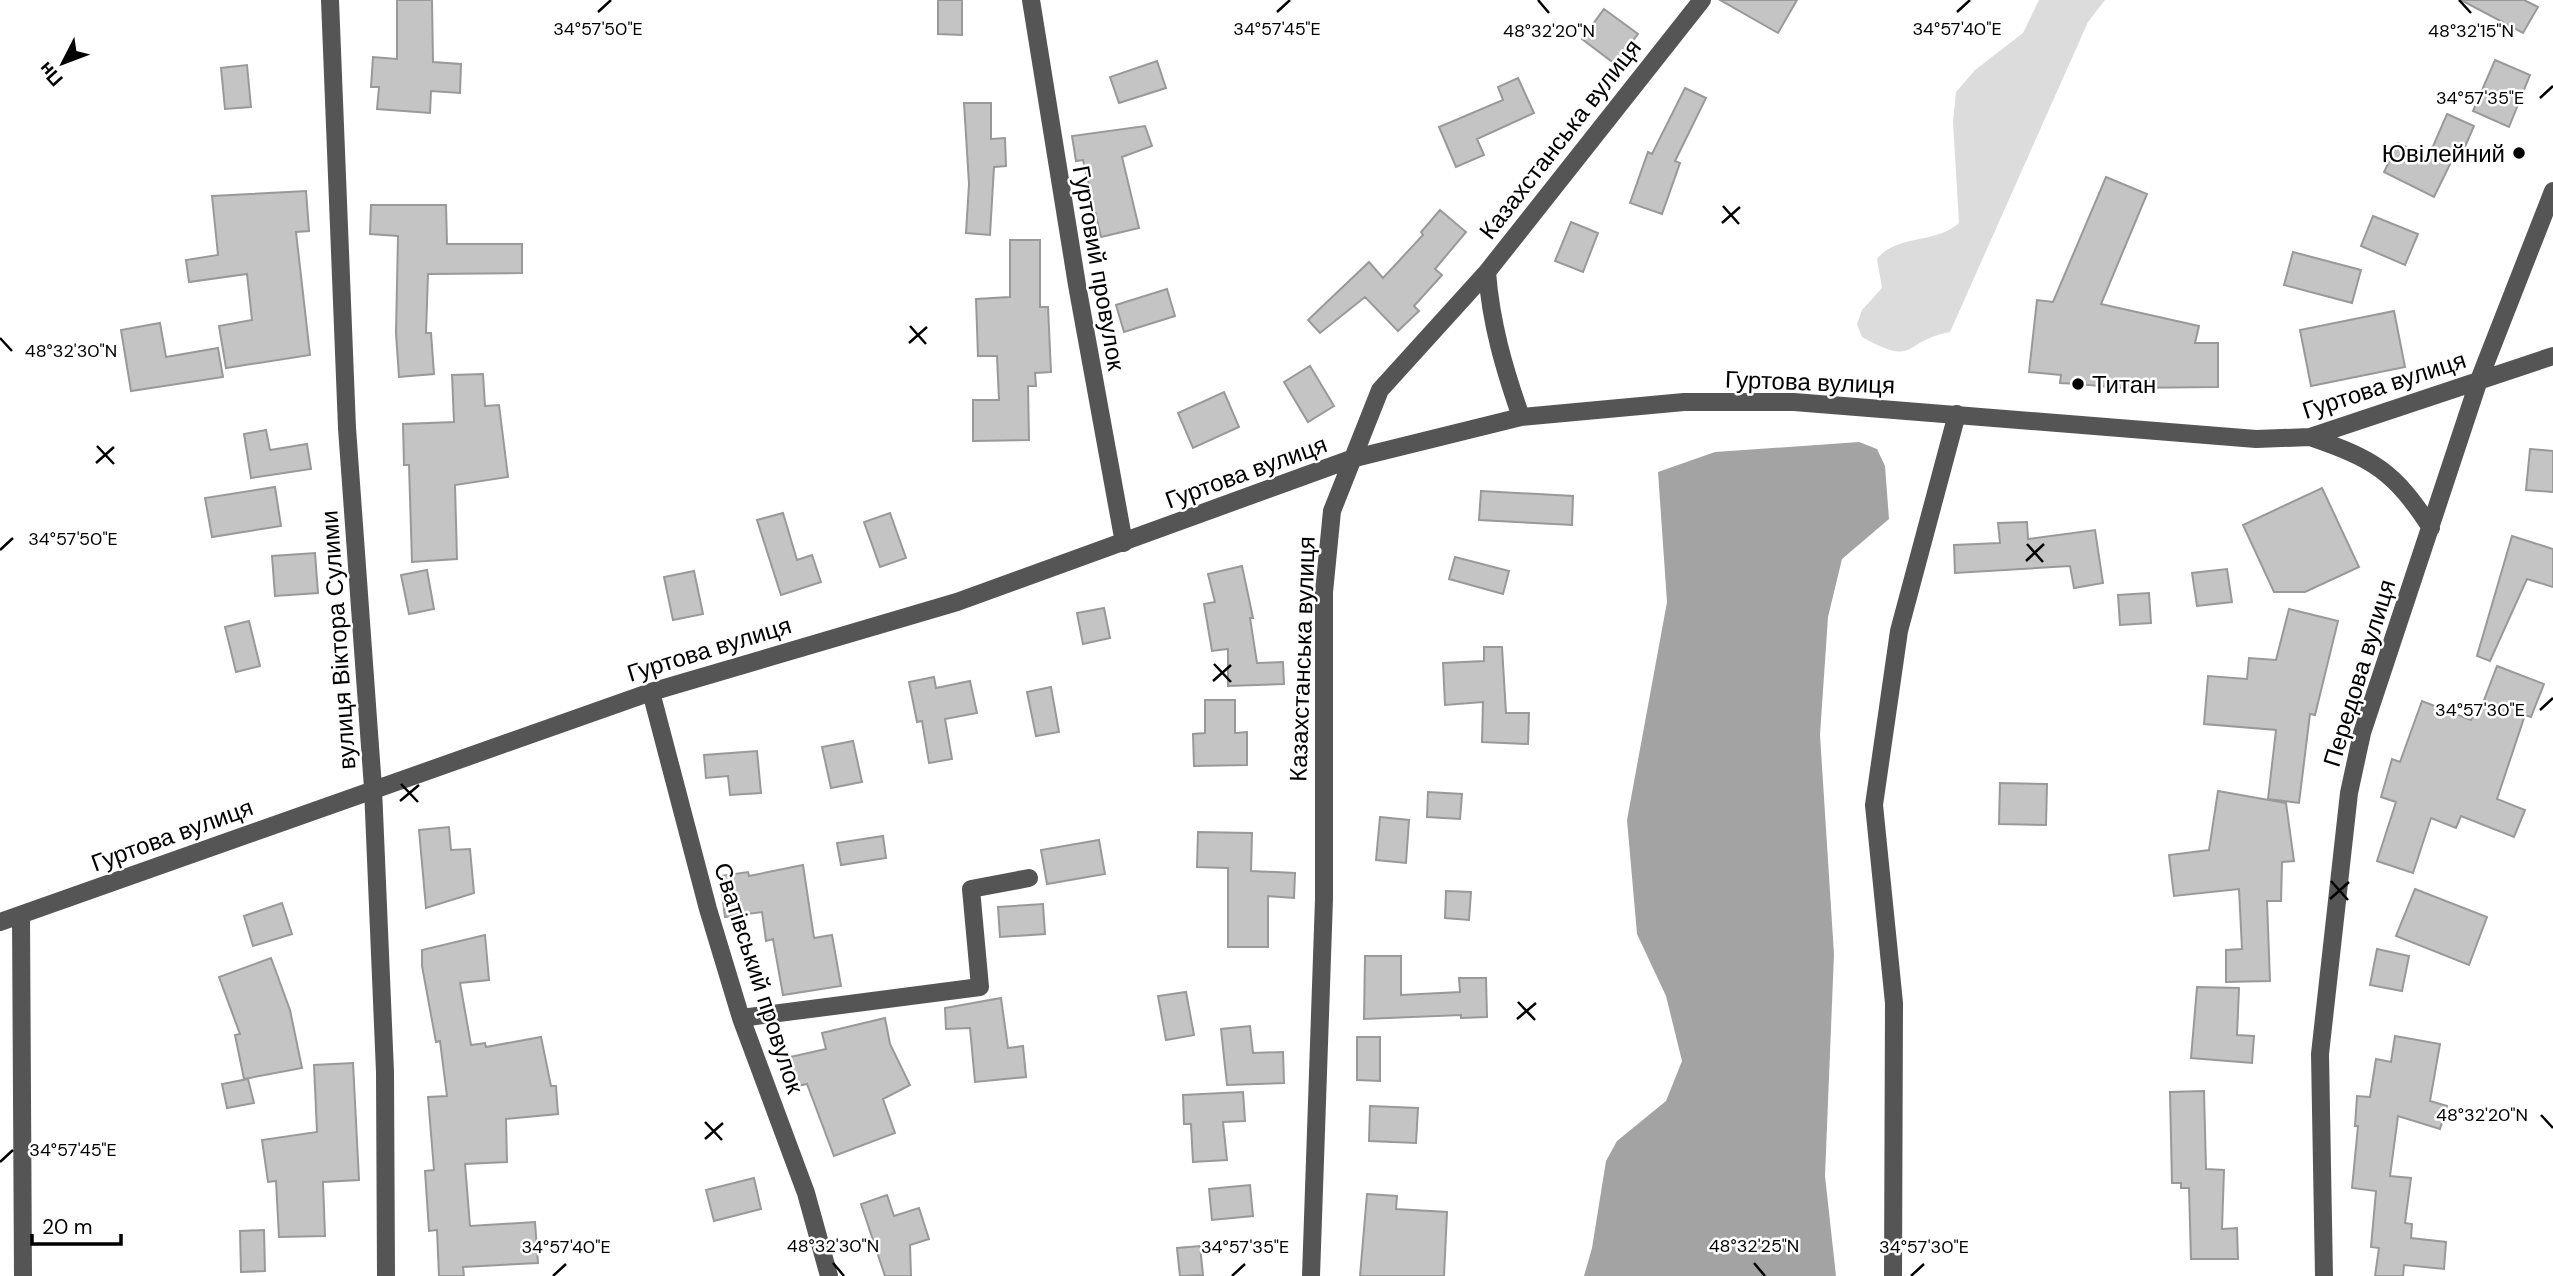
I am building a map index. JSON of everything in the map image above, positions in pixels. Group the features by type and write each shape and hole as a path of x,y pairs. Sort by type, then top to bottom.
{"street":[{"name":"вулиця Віктора Сулими","path":"330,0 347,428 373,788 385,1072 386,1276"},
{"name":"Гуртовий провулок","path":"1031,0 1075,271 1124,543"},
{"name":"Казахстанська вулиця","path":"1311,1276 1324,899 1324,592 1332,511 1380,390 1487,272 1702,0"},
{"name":"Передова вулиця","path":"2323,1276 2320,1054 2349,793 2362,733 2479,380 2553,191"},
{"path":"1487,272 1490,314 1498,351 1521,417"},
{"name":"Гуртова вулиця","path":"0,922 651,692 957,602 1351,459 1521,417 1684,402 1794,402 2256,439 2310,437 2553,356"},
{"path":"1894,1276 1894,1003 1874,804 1899,631 1958,414"},
{"path":"2310,437 2359,454 2387,473 2411,497 2431,528"},
{"name":"Сватівський провулок","path":"651,692 708,909 741,1018 806,1193 830,1276"},
{"path":"741,1018 980,987 971,889 1029,878"},
{"path":"21,915 23,1276"}],"shaded area":[{"path":"2039,0 2105,0 2088,22 1950,332 1934,336 1909,350 1892,351 1880,346 1862,337 1857,324 1862,310 1882,288 1877,259 1895,246 1939,234 1959,223 1953,122 1956,92 1975,70 2023,33"},
{"path":"1859,442 1877,449 1885,466 1889,519 1842,559 1828,617 1820,735 1834,954 1825,1176 1836,1276 1584,1276 1592,1248 1606,1161 1617,1141 1666,1101 1682,1061 1666,996 1637,934 1627,820 1667,602 1658,472 1715,452"}],"building":[{"path":"397,0 432,0 433,62 461,64 460,93 431,91 430,113 377,109 379,87 371,87 373,57 397,59"},
{"path":"938,0 962,0 962,35 938,34"},
{"path":"1720,0 1797,0 1778,33"},
{"path":"2461,0 2524,0 2538,7 2523,33"},
{"path":"1604,9 1638,34 1615,64 1582,39"},
{"path":"2495,60 2530,75 2509,127 2473,111"},
{"path":"1157,61 1166,88 1119,103 1110,77"},
{"path":"247,65 251,107 225,109 221,68"},
{"path":"1518,78 1534,113 1477,139 1484,155 1456,167 1439,127 1503,100 1498,87"},
{"path":"1685,88 1706,98 1675,161 1680,163 1662,214 1630,203 1648,152 1652,154"},
{"path":"964,103 991,103 991,139 1005,138 1006,166 994,167 990,235 966,233 969,184"},
{"path":"2447,114 2474,126 2461,156 2455,154 2434,197 2384,172 2398,143 2428,158"},
{"path":"1145,126 1152,146 1122,157 1139,228 1101,237 1083,160 1076,161 1072,136"},
{"path":"2106,177 2147,194 2101,304 2199,326 2195,343 2218,343 2218,387 2121,388 2060,383 2061,375 2029,372 2037,300 2053,302"},
{"path":"306,191 309,231 296,232 310,355 226,368 219,326 252,320 247,274 189,282 186,260 218,255 212,196"},
{"path":"371,205 446,205 447,244 522,244 522,273 428,274 426,333 431,333 434,374 399,377 396,333 398,236 370,234"},
{"path":"1440,210 1466,232 1435,269 1442,275 1414,306 1419,311 1398,331 1365,297 1320,333 1308,320 1369,262 1383,278 1423,235 1421,232"},
{"path":"2373,216 2418,234 2405,265 2361,246"},
{"path":"1571,222 1598,233 1583,272 1555,261"},
{"path":"1010,240 1040,240 1040,307 1048,307 1051,372 1035,373 1036,386 1028,386 1029,440 973,441 973,400 999,400 997,356 978,356 976,299 1010,297"},
{"path":"2293,252 2361,270 2352,303 2284,285"},
{"path":"1167,289 1175,316 1124,332 1116,305"},
{"path":"2394,311 2405,367 2311,386 2300,330"},
{"path":"160,323 166,357 218,348 223,377 131,391 121,330"},
{"path":"1310,366 1334,406 1308,422 1284,382"},
{"path":"483,374 485,406 499,405 508,477 455,485 457,559 412,562 409,465 404,465 403,424 454,422 452,375"},
{"path":"1224,392 1239,427 1193,448 1178,413"},
{"path":"266,430 270,450 307,444 311,469 251,478 244,434"},
{"path":"2530,449 2553,451 2553,492 2526,490"},
{"path":"275,487 281,526 212,537 205,498"},
{"path":"2322,488 2359,567 2305,592 2274,592 2243,525"},
{"path":"1481,491 1573,496 1572,525 1479,520"},
{"path":"783,513 797,560 812,555 821,582 781,595 757,520"},
{"path":"890,513 906,558 880,567 864,522"},
{"path":"2027,522 2028,539 2095,530 2103,583 2074,588 2070,566 1955,573 1954,545 2000,543 1998,523"},
{"path":"2512,536 2553,549 2553,587 2527,579 2490,661 2477,656"},
{"path":"315,553 318,593 275,596 272,556"},
{"path":"1455,557 1509,571 1503,594 1449,579"},
{"path":"1242,566 1253,618 1250,618 1257,663 1283,662 1284,684 1228,686 1228,649 1212,651 1204,604 1215,602 1208,574"},
{"path":"2227,569 2232,602 2197,606 2192,573"},
{"path":"427,570 434,609 409,614 401,575"},
{"path":"694,571 703,614 673,620 664,577"},
{"path":"2149,593 2151,623 2120,625 2118,595"},
{"path":"1104,608 1110,638 1083,644 1077,613"},
{"path":"2289,609 2338,621 2315,715 2310,714 2299,803 2268,799 2276,730 2204,724 2208,676 2247,679 2249,658 2276,660"},
{"path":"249,621 260,666 236,672 225,627"},
{"path":"1484,647 1502,647 1506,713 1529,713 1528,744 1482,742 1483,702 1445,705 1443,663 1484,661"},
{"path":"2497,666 2544,684 2531,717 2525,715 2497,799 2525,810 2514,837 2461,816 2456,828 2431,818 2413,873 2377,861 2396,802 2381,797 2392,759 2400,762 2422,701 2471,720 2474,714 2478,716"},
{"path":"934,677 936,688 970,681 977,713 945,719 952,759 929,763 922,721 917,722 909,682"},
{"path":"1051,687 1059,732 1036,736 1027,692"},
{"path":"1205,700 1235,700 1235,733 1247,732 1247,765 1194,766 1193,734 1205,733"},
{"path":"853,741 862,782 831,788 822,747"},
{"path":"757,751 761,793 730,795 728,776 706,778 704,755"},
{"path":"2000,783 2047,784 2046,825 1999,824"},
{"path":"2218,791 2286,803 2294,861 2282,862 2281,901 2267,901 2270,981 2226,982 2226,950 2242,949 2239,889 2174,896 2169,855 2209,850"},
{"path":"1428,792 1462,794 1460,819 1427,817"},
{"path":"1380,817 1409,820 1406,863 1376,860"},
{"path":"449,827 451,850 470,849 474,893 426,908 419,830"},
{"path":"1198,832 1252,833 1251,871 1295,873 1294,898 1268,896 1268,947 1228,947 1228,868 1197,867"},
{"path":"883,836 886,858 841,865 837,843"},
{"path":"1099,840 1105,874 1047,884 1041,850"},
{"path":"803,865 814,938 832,935 841,986 783,995 773,939 766,941 762,912 725,917 720,876 748,872 749,876"},
{"path":"2415,889 2487,917 2469,965 2396,936"},
{"path":"1446,891 1471,892 1469,920 1445,918"},
{"path":"282,903 292,934 253,946 244,916"},
{"path":"1043,904 1045,934 1000,937 998,907"},
{"path":"485,935 489,980 460,983 471,1045 485,1043 486,1047 541,1037 551,1086 556,1086 558,1114 506,1119 507,1162 465,1164 470,1226 535,1222 538,1263 463,1267 464,1276 439,1276 437,1230 429,1231 425,1171 434,1170 428,1097 447,1096 440,1041 436,1042 422,966 422,950"},
{"path":"2377,949 2409,956 2402,991 2370,985"},
{"path":"1365,956 1401,956 1401,995 1460,992 1459,978 1486,978 1487,1017 1461,1018 1461,1015 1364,1019"},
{"path":"271,958 290,1010 302,1068 244,1079 235,1035 240,1034 219,977"},
{"path":"2197,987 2239,988 2237,1035 2254,1036 2252,1063 2191,1058"},
{"path":"1186,992 1194,1035 1166,1040 1158,996"},
{"path":"1001,998 1008,1048 1023,1046 1026,1077 975,1082 970,1028 946,1029 945,1008"},
{"path":"885,1018 890,1044 910,1085 883,1099 895,1133 834,1156 807,1084 797,1086 790,1057 826,1049 822,1033"},
{"path":"1250,1026 1253,1053 1283,1052 1284,1083 1227,1085 1221,1029"},
{"path":"2395,1036 2440,1044 2430,1101 2447,1106 2440,1129 2398,1116 2390,1176 2411,1178 2405,1223 2412,1224 2411,1238 2446,1242 2444,1269 2404,1265 2403,1276 2375,1276 2379,1248 2371,1247 2376,1191 2352,1188 2358,1126 2355,1126 2357,1096 2370,1097 2376,1059 2391,1062"},
{"path":"1357,1037 1380,1037 1380,1081 1357,1080"},
{"path":"353,1063 359,1180 323,1182 325,1236 279,1237 276,1181 268,1182 262,1140 317,1132 314,1065"},
{"path":"248,1079 254,1103 227,1108 222,1084"},
{"path":"2204,1091 2206,1169 2224,1170 2222,1229 2237,1228 2238,1259 2191,1259 2189,1188 2181,1188 2181,1183 2172,1183 2170,1092"},
{"path":"1243,1092 1245,1121 1223,1122 1227,1160 1193,1162 1191,1124 1184,1124 1183,1095"},
{"path":"1370,1106 1418,1108 1416,1143 1369,1141"},
{"path":"754,1178 761,1209 714,1221 706,1190"},
{"path":"1250,1185 1253,1216 1212,1220 1209,1189"},
{"path":"1367,1194 1397,1196 1396,1209 1447,1212 1444,1276 1360,1276"},
{"path":"887,1195 894,1216 919,1208 929,1239 910,1245 911,1276 885,1276 861,1204"},
{"path":"264,1230 265,1271 241,1272 240,1231"},
{"path":"1200,1246 1203,1275 1180,1276 1177,1248"}],"place":[{"name":"Ювілейний","path":"2519,153"},
{"name":"Титан","path":"2078,384"}]}
